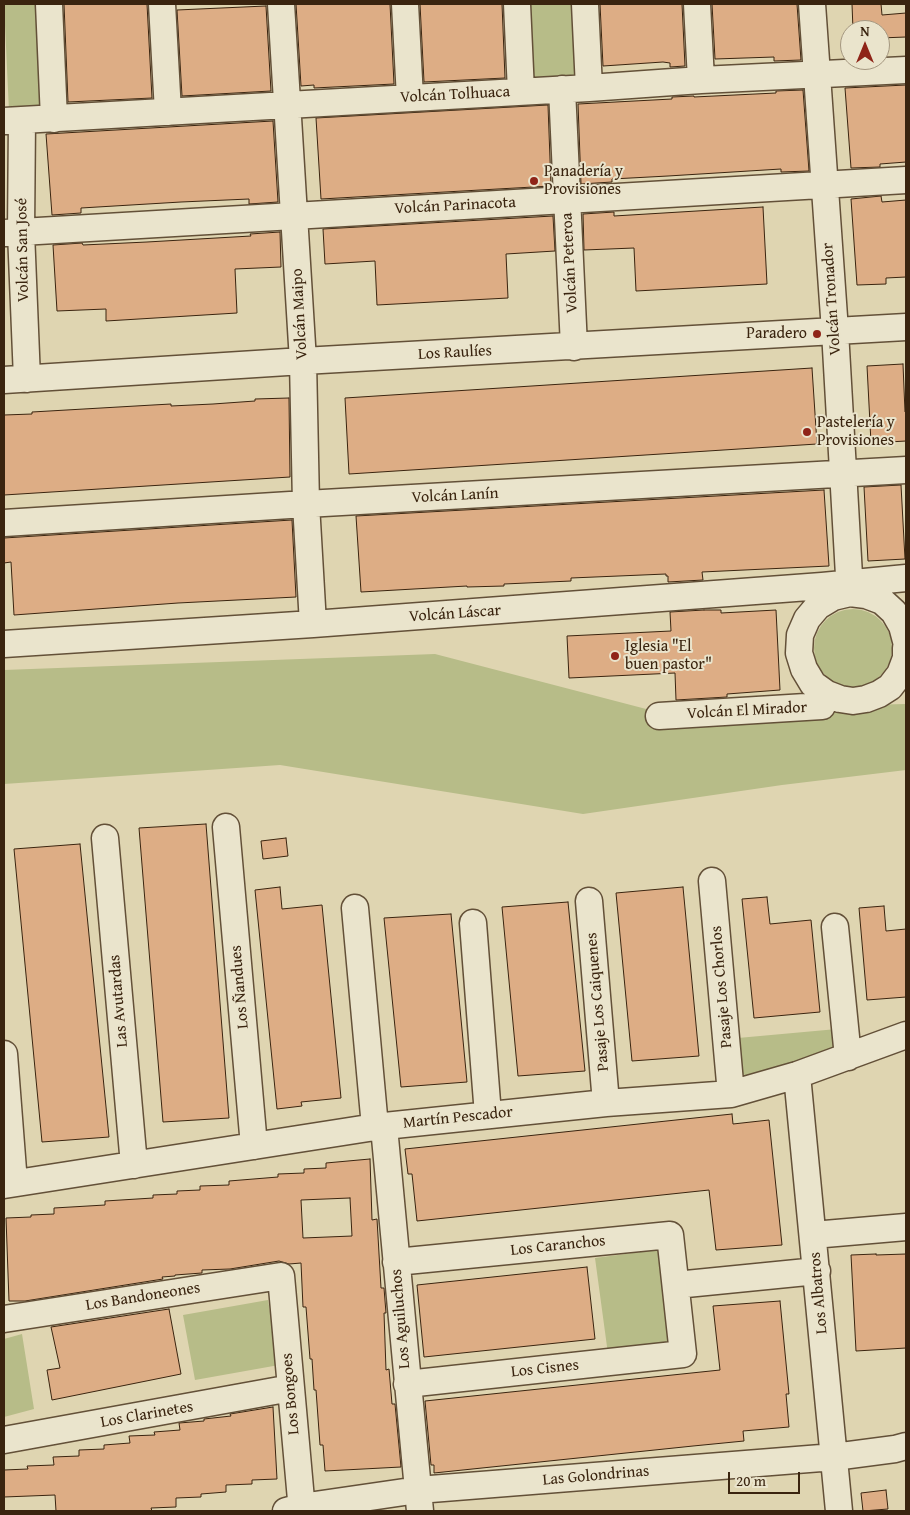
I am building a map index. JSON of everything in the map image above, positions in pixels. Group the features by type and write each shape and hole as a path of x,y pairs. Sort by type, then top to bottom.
{"street":[{"path":"49,4 54,119"},
{"path":"162,4 168,112"},
{"name":"Volcán Maipo","path":"281,4 302,361 306,504 313,624"},
{"path":"405,4 410,98"},
{"path":"517,4 521,92"},
{"path":"585,4 589,88"},
{"path":"697,4 701,80"},
{"name":"Volcán Tronador","path":"812,4 835,331 850,588"},
{"name":"Volcán Tolhuaca","path":"13,121 701,80 906,70"},
{"name":"Volcán Peteroa","path":"562,89 574,346"},
{"name":"Volcán San José","path":"13,121 12,232 15,379"},
{"name":"Volcán Parinacota","path":"12,232 906,180"},
{"name":"Los Raulíes","path":"15,379 906,327"},
{"name":"Volcán Lanín","path":"4,524 306,504 906,470"},
{"name":"Volcán Láscar","path":"4,644 850,588 906,578"},
{"path":"906,641 902,626 894,612 882,602 850,588 818,606 807,619 800,635 799,653 804,669 813,684 827,694 853,701 879,694 898,692 900,674 906,658 906,648"},
{"name":"Volcán El Mirador","path":"659,716 822,706 827,694"},
{"name":"Los Ñandues","path":"226,827 254,1146"},
{"name":"Las Avutardas","path":"105,838 134,1164"},
{"name":"Pasaje Los Chorlos","path":"712,881 731,1094"},
{"name":"Pasaje Los Caiquenes","path":"589,901 606,1103"},
{"name":"Los Aguiluchos","path":"355,908 396,1262 419,1501"},
{"path":"473,923 488,1115"},
{"path":"835,927 848,1057"},
{"name":"Martín Pescador","path":"9,1184 380,1127 606,1103 731,1094 797,1075 906,1035"},
{"path":"4,1054 9,1184"},
{"name":"Los Albatros","path":"797,1075 840,1511"},
{"path":"813,1235 906,1227"},
{"name":"Los Caranchos","path":"396,1262 670,1235 683,1354"},
{"path":"676,1285 817,1271"},
{"name":"Los Bandoneones","path":"4,1318 281,1276"},
{"name":"Los Bongoes","path":"281,1276 290,1388 296,1510"},
{"name":"Los Cisnes","path":"407,1384 683,1354"},
{"name":"Los Clarinetes","path":"4,1440 290,1388"},
{"name":"Las Golondrinas","path":"296,1510 419,1501 834,1456 906,1446"}],"green space":[{"path":"4,4 39,4 46,109 9,111"},
{"path":"521,4 571,4 576,78 526,81"},
{"path":"853,609 868,612 881,620 889,633 892,648 889,663 881,676 868,684 853,687 838,684 825,676 817,663 814,648 817,633 825,620 838,612"},
{"path":"435,654 650,710 906,704 906,770 782,785 583,814 280,765 4,784 4,670"},
{"path":"837,1029 840,1050 748,1077 740,1072 738,1038"},
{"path":"664,1249 676,1346 608,1354 595,1258"},
{"path":"268,1300 279,1365 195,1380 183,1315"},
{"path":"22,1334 34,1409 4,1417 4,1339"}],"building":[{"path":"64,4 147,4 152,98 68,102"},
{"path":"296,4 390,4 394,84 314,88 314,85 301,86"},
{"path":"420,4 502,4 505,78 424,82"},
{"path":"600,4 682,4 685,66 670,67 670,63 663,62 603,66"},
{"path":"712,4 797,4 801,60 774,61 774,57 715,59"},
{"path":"852,4 881,4 882,15 906,13 906,37 890,38 890,20 853,20"},
{"path":"266,6 271,91 182,96 177,10"},
{"path":"906,85 906,162 880,164 880,167 851,168 845,88"},
{"path":"803,90 809,171 781,172 781,169 612,179 612,182 581,184 578,104"},
{"path":"548,105 551,186 321,199 316,118"},
{"path":"273,121 278,202 249,204 249,199 181,202 81,208 81,213 52,215 46,134"},
{"path":"881,196 882,202 906,200 906,277 886,278 886,284 857,285 851,199"},
{"path":"763,207 767,284 636,291 634,248 584,250 583,214 614,212 614,216"},
{"path":"553,216 555,251 506,254 508,298 377,305 375,261 325,264 323,229"},
{"path":"280,232 281,267 235,269 237,313 106,321 106,309 57,311 53,245 147,242 251,236 250,234"},
{"path":"903,364 906,441 871,443 867,366"},
{"path":"812,368 817,444 349,474 345,398"},
{"path":"289,398 290,477 4,495 4,415"},
{"path":"901,485 905,559 868,561 864,487"},
{"path":"824,490 829,566 702,572 703,580 668,582 666,574 571,578 571,581 504,584 504,586 467,586 361,592 356,516"},
{"path":"292,520 296,597 178,603 14,615 11,562 4,563 4,538"},
{"path":"721,610 721,613 776,610 780,690 727,694 727,697 676,700 675,673 569,678 567,636 671,631 670,612"},
{"path":"206,824 229,1118 163,1122 139,828"},
{"path":"286,838 288,856 263,859 261,841"},
{"path":"80,844 109,1137 42,1142 14,849"},
{"path":"280,887 282,909 322,905 341,1098 301,1102 302,1106 277,1109 255,890"},
{"path":"683,887 699,1056 632,1061 616,893"},
{"path":"767,897 770,924 811,920 820,1012 754,1018 742,899"},
{"path":"568,902 585,1071 518,1076 502,907"},
{"path":"884,906 886,931 906,929 906,997 867,1000 859,908"},
{"path":"451,914 467,1082 401,1087 384,918"},
{"path":"732,1114 733,1124 769,1120 782,1245 716,1250 709,1190 417,1221 412,1174 408,1174 405,1149"},
{"path":"370,1159 372,1220 377,1219 381,1288 384,1288 386,1313 384,1313 386,1370 389,1369 392,1404 395,1404 401,1467 325,1471 323,1445 320,1445 312,1359 310,1359 306,1307 303,1307 301,1263 289,1264 279,1261 230,1269 202,1270 202,1273 162,1277 163,1279 25,1301 9,1301 6,1218 54,1214 54,1208 105,1205 105,1201 153,1198 153,1195 177,1194 177,1191 200,1190 200,1186 229,1185 229,1181 278,1177 278,1174 304,1173 304,1169 326,1168 326,1163","holes":["350,1198 352,1236 303,1238 301,1200"]},
{"path":"906,1254 906,1348 856,1351 851,1255"},
{"path":"587,1267 595,1339 424,1357 417,1285"},
{"path":"780,1301 789,1394 786,1394 789,1427 743,1431 744,1441 434,1473 434,1465 431,1465 425,1401 720,1370 713,1306"},
{"path":"169,1309 181,1374 52,1400 47,1370 60,1368 51,1327"},
{"path":"273,1407 277,1479 252,1480 252,1484 226,1485 226,1492 201,1494 201,1497 176,1498 176,1507 151,1508 152,1511 56,1511 55,1495 4,1497 4,1470 28,1469 27,1466 54,1465 53,1457 79,1456 79,1450 104,1449 104,1445 130,1443 129,1436 155,1435 154,1432 180,1430 179,1423 204,1421 204,1419 231,1416 230,1414"},
{"path":"886,1490 888,1509 863,1511 861,1493"}],"place":[{"name":"Panadería y Provisiones","path":"534,181"},
{"name":"Paradero","path":"817,334"},
{"name":"Pastelería y Provisiones","path":"807,432"},
{"name":"Iglesia \"El buen pastor\"","path":"615,656"}]}
